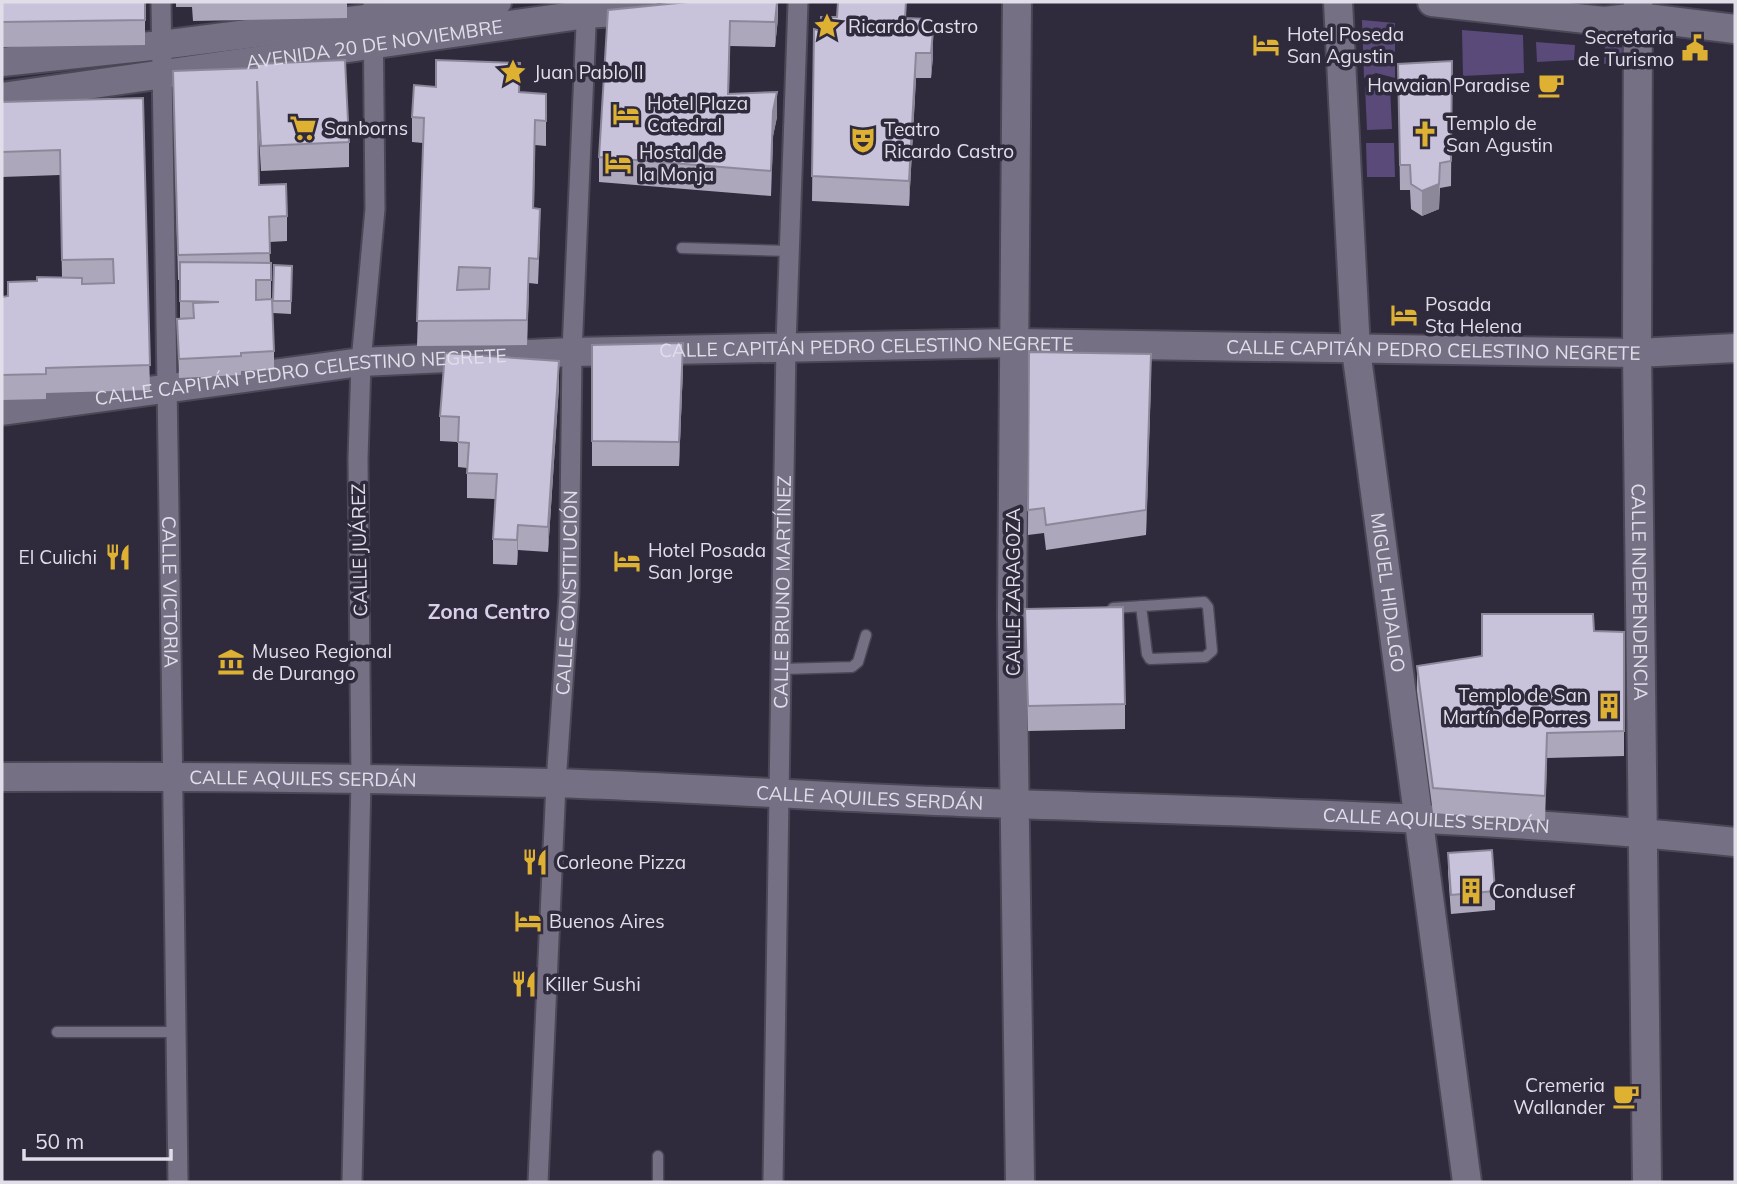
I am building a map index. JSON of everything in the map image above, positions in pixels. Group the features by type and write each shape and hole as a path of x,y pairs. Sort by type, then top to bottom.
{"street":[{"name":"CALLE VICTORIA","path":"161,2 164,390 176,776 178,1182"},
{"name":"AVENIDA 20 DE NOVIEMBRE","path":"2,97 160,75 374,22 497,2"},
{"name":"CALLE BRUNO MARTÍNEZ","path":"773,1182 786,345 797,2"},
{"name":"CALLE ZARAGOZA","path":"1017,2 1013,343 1019,616 1016,804 1020,1182"},
{"name":"MIGUEL HIDALGO","path":"1338,2 1356,350 1467,1182"},
{"path":"1432,2 1604,21 1644,7"},
{"path":"1609,2 1644,7 1735,29"},
{"name":"CALLE INDEPENDENCIA","path":"1644,7 1637,353 1647,1182"},
{"name":"AVENIDA 20 DE NOVIEMBRE","path":"2,62 374,22 587,8 667,8"},
{"name":"CALLE CONSTITUCIÓN","path":"538,1182 556,783 569,596 572,352 587,8"},
{"name":"CALLE JUÁREZ","path":"352,1182 361,779 358,459 361,362 375,209 374,22"},
{"name":"CALLE CAPITÁN PEDRO CELESTINO NEGRETE","path":"2,411 361,362 572,352 786,345 1013,343 1637,353 1735,348"},
{"name":"CALLE AQUILES SERDÁN","path":"2,777 176,776 556,783 780,795 1417,819 1641,833 1735,842"}],"lane":[{"path":"682,248 789,251"},
{"path":"1103,609 1141,606 1204,602 1208,607 1212,651 1205,657 1150,659 1147,654 1141,606"},
{"path":"782,669 852,667 858,662 866,635"},
{"path":"57,1032 177,1032"},
{"path":"658,1156 658,1182"}],"shaded area":[{"path":"1362,20 1395,23 1395,78 1376,73 1364,78"},
{"path":"1462,30 1523,35 1524,73 1463,76"},
{"path":"1536,42 1575,45 1574,60 1537,62"},
{"path":"1605,42 1629,50 1627,61 1604,64"},
{"path":"1390,86 1392,129 1367,130 1365,87 1378,92"},
{"path":"1366,143 1394,143 1395,177 1367,177"}],"building":[{"path":"2,2 145,2 145,20 2,22"},
{"path":"688,2 777,2 775,22 730,21 728,94 777,92 773,111 771,171 599,157 608,10"},
{"name":"Teatro Ricardo Castro","path":"838,2 906,2 905,18 926,19 925,31 933,31 931,53 916,53 909,181 812,176 814,29 821,31 821,17 837,17"},
{"path":"345,60 349,142 261,146 257,81 259,185 286,184 287,216 269,217 270,253 178,255 173,71 257,68 257,64"},
{"path":"436,60 520,63 519,92 546,94 546,121 535,120 533,208 540,209 538,259 529,258 527,320 417,321 424,118 412,117 414,85 436,87","holes":["459,267 490,268 489,289 457,290"]},
{"name":"Templo de San Agustin","path":"1452,61 1451,161 1440,163 1439,184 1422,191 1411,184 1410,165 1400,165 1398,64"},
{"path":"143,98 150,365 46,368 46,374 2,375 2,297 8,296 8,282 37,281 37,277 82,278 82,284 114,283 113,259 62,260 60,150 2,152 2,102"},
{"path":"180,262 271,263 271,280 256,280 256,300 272,299 274,351 241,353 241,356 179,359 177,319 194,318 193,303 219,302 180,301"},
{"path":"274,265 292,266 291,301 273,301"},
{"path":"683,343 679,442 592,441 592,345"},
{"path":"1029,352 1151,354 1146,510 1046,525 1044,508 1028,510"},
{"path":"445,353 559,361 548,527 518,525 517,540 493,539 497,474 467,473 469,443 458,442 459,417 440,416"},
{"path":"1123,607 1125,704 1028,706 1025,609"},
{"path":"1482,614 1593,614 1594,631 1624,632 1624,731 1547,733 1545,796 1433,788 1417,666 1482,656"},
{"path":"1492,850 1495,891 1451,895 1448,853"}],"place":[{"name":"Ricardo Castro","path":"827,26"},
{"name":"Hotel Poseda San Agustin","path":"1266,45"},
{"name":"Secretaria de Turismo","path":"1695,48"},
{"name":"Juan Pablo II","path":"513,72"},
{"name":"Hawaian Paradise","path":"1551,85"},
{"name":"Hotel Plaza Catedral","path":"626,114"},
{"name":"Sanborns","path":"303,128"},
{"name":"Templo de San Agustin","path":"1425,134"},
{"name":"Teatro Ricardo Castro","path":"863,140"},
{"name":"Hostal de la Monja","path":"618,163"},
{"name":"Posada Sta Helena","path":"1404,315"},
{"name":"El Culichi","path":"118,557"},
{"name":"Hotel Posada San Jorge","path":"627,561"},
{"name":"Museo Regional de Durango","path":"231,662"},
{"name":"Templo de San Martín de Porres","path":"1609,706"},
{"name":"Corleone Pizza","path":"535,862"},
{"name":"Condusef","path":"1471,891"},
{"name":"Buenos Aires","path":"528,921"},
{"name":"Killer Sushi","path":"524,984"},
{"name":"Cremeria Wallander","path":"1626,1096"}],"district":[{"name":"Zona Centro","path":"489,611"}]}
